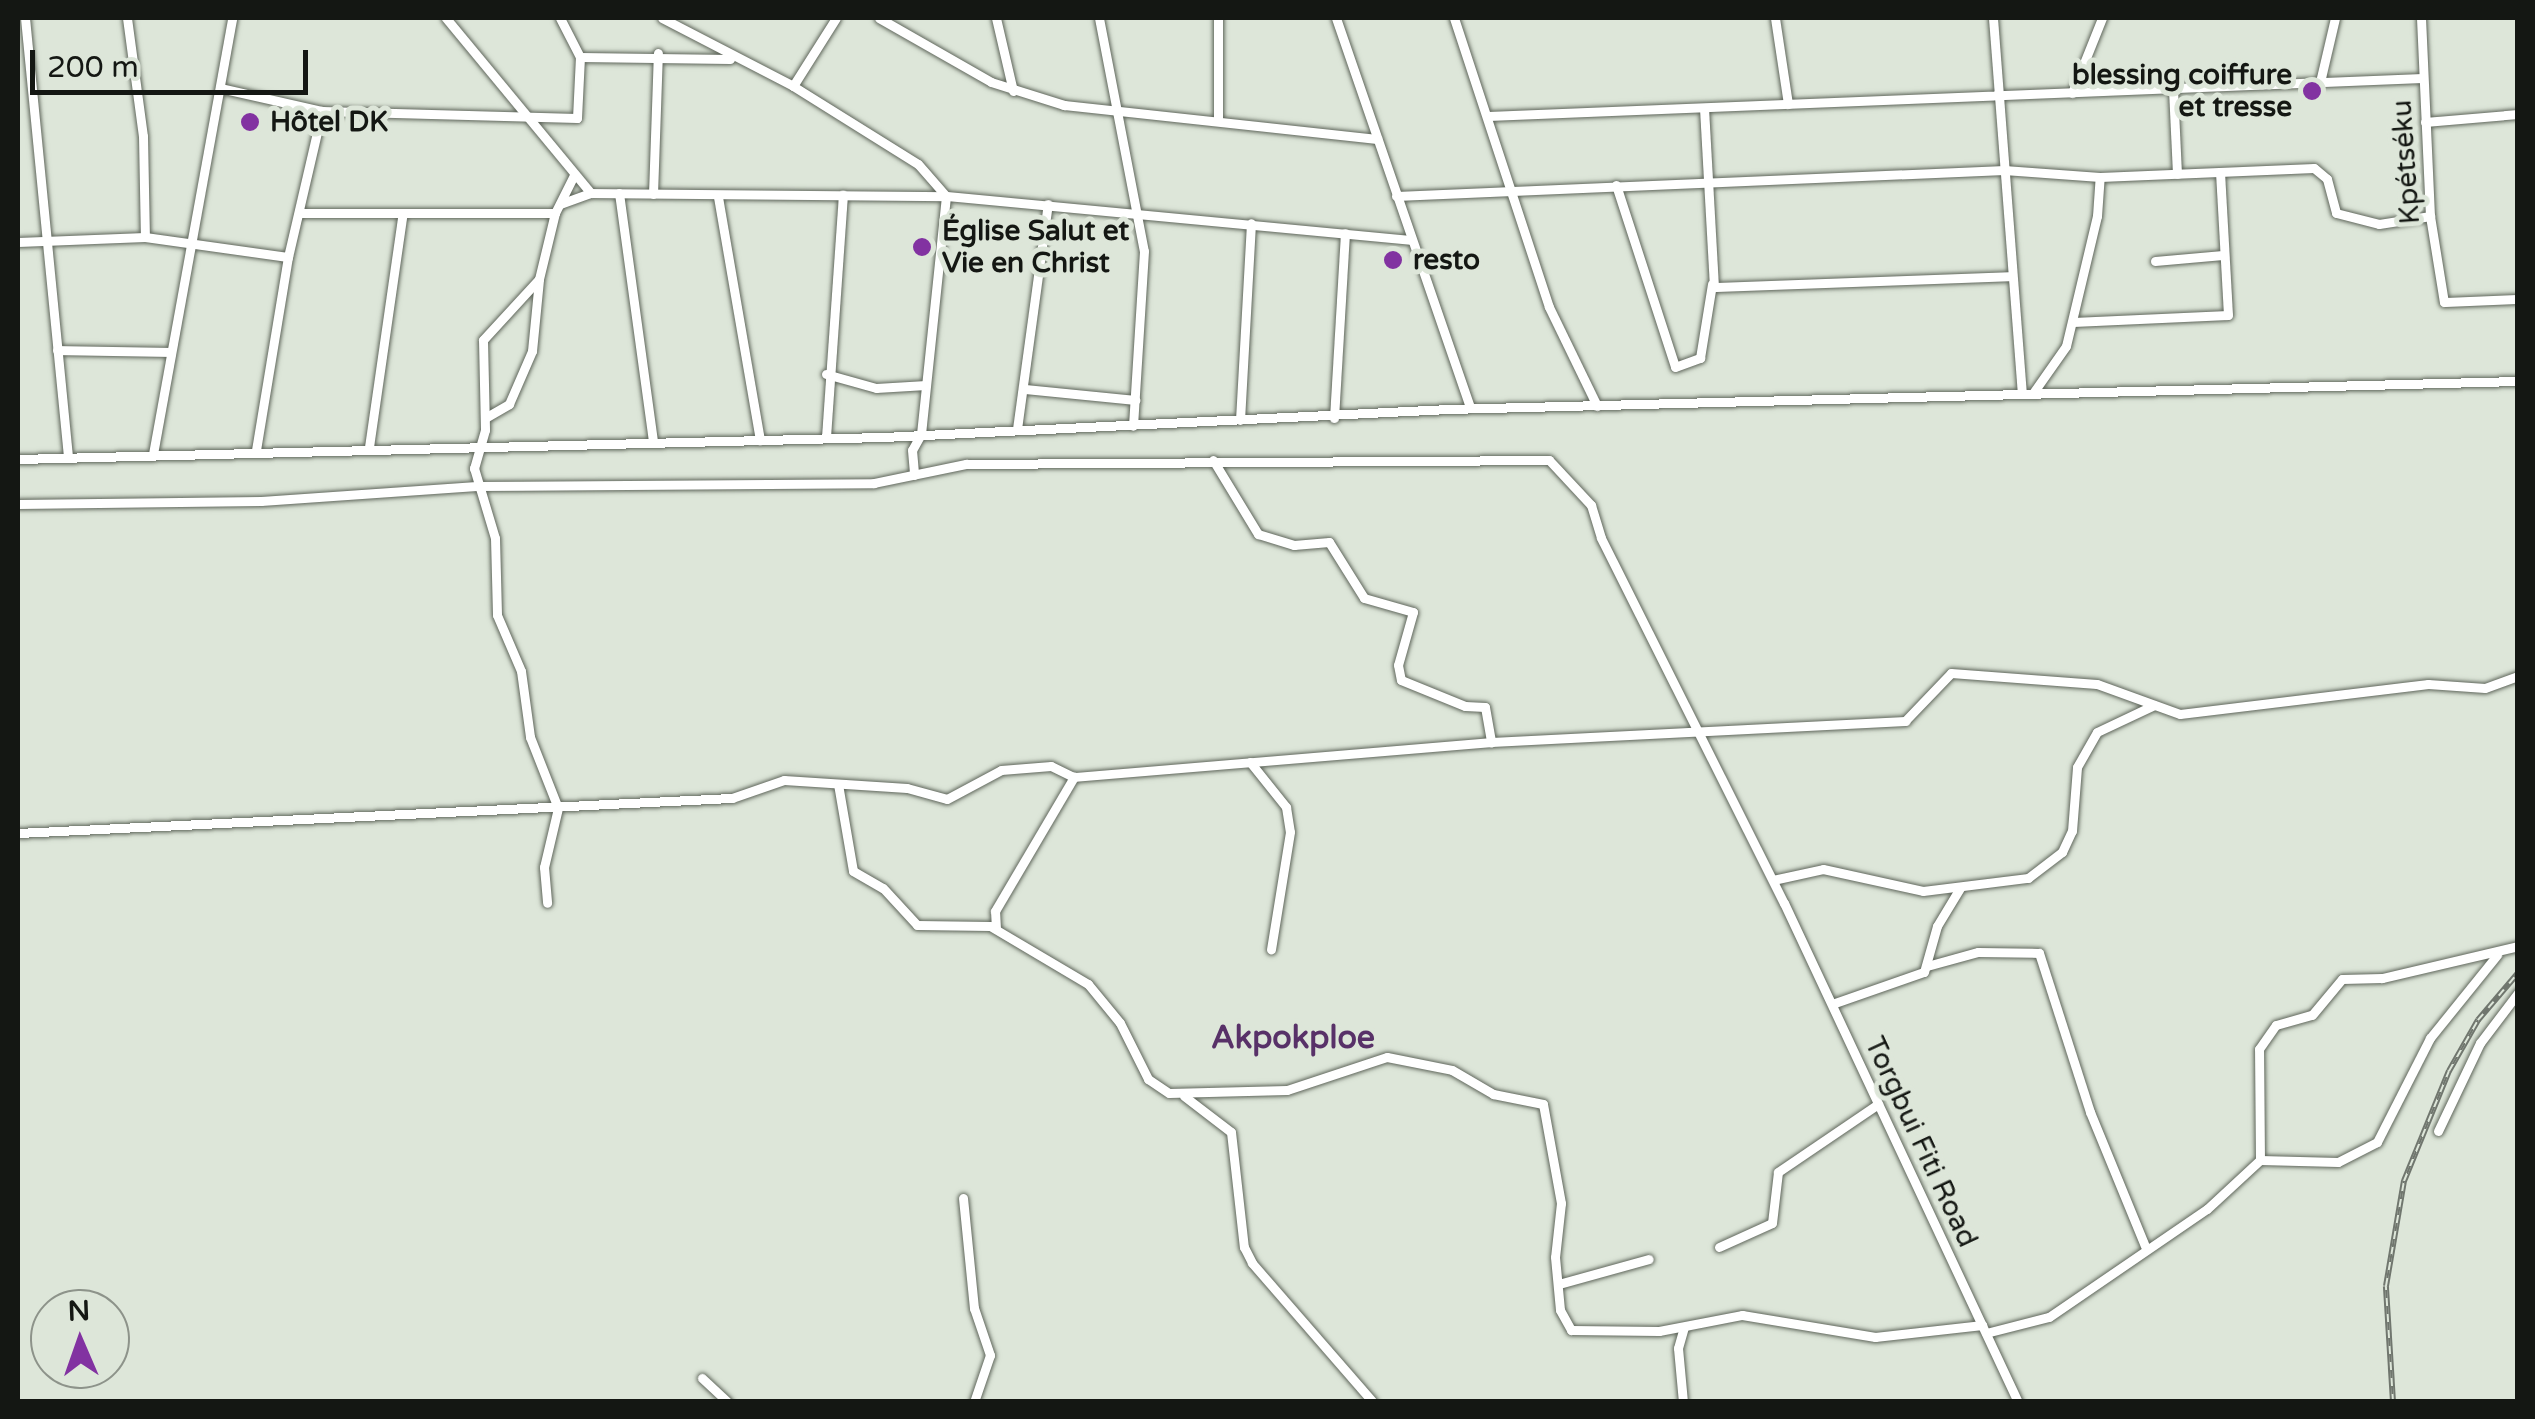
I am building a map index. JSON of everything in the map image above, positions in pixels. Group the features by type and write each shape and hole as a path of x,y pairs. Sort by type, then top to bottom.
{"street":[{"path":"25,18 68,456"},
{"path":"127,18 143,136 145,237"},
{"path":"153,454 168,352 232,18"},
{"path":"446,18 591,193"},
{"path":"220,88 322,111 528,120 577,118 580,57 560,18"},
{"path":"662,18 732,59 792,86 918,164 946,196 921,434 912,450 914,475"},
{"path":"792,86 836,18"},
{"path":"879,18 1012,91 1119,115 1218,117 1377,139"},
{"path":"996,18 1012,91"},
{"path":"1100,18 1140,210 1144,251 1133,426"},
{"path":"1218,18 1218,117"},
{"path":"1336,18 1470,408"},
{"path":"1454,18 1549,308 1596,406"},
{"path":"1775,18 1788,104"},
{"path":"1994,18 1996,97 2012,276 2028,393"},
{"path":"2072,93 2102,18"},
{"path":"2320,82 2335,18"},
{"name":"Kpétséku","path":"2421,18 2430,216 2444,302 2518,299"},
{"path":"580,57 658,54 732,59"},
{"path":"653,194 658,54"},
{"path":"1488,116 2422,78"},
{"path":"2173,89 2177,174"},
{"path":"1616,185 1676,367 1700,358 1712,284 1704,108"},
{"path":"256,450 288,256 322,111"},
{"path":"2425,122 2518,114"},
{"path":"1396,196 1511,187 2004,170 2100,177 2314,168 2327,180 2336,213 2380,224 2430,216"},
{"path":"2073,322 2225,316 2231,306 2223,255 2220,173"},
{"path":"485,418 509,404 532,351 539,278 557,208 574,175"},
{"path":"2028,393 2040,375 2063,355 2073,322 2100,177"},
{"path":"300,213 402,216 557,208 591,193 946,196 1140,210 1411,240"},
{"path":"619,194 652,440"},
{"path":"826,437 826,374 843,195"},
{"path":"718,197 760,440"},
{"path":"1016,429 1048,204"},
{"path":"369,447 402,216"},
{"path":"1240,420 1251,222"},
{"path":"1334,418 1345,233"},
{"path":"18,242 145,237 288,256"},
{"path":"2155,262 2223,255"},
{"path":"1712,284 2012,276"},
{"path":"539,278 483,340 485,418 476,486 495,538 498,615 521,671 530,737 558,808 544,866 548,904"},
{"path":"57,350 168,352"},
{"path":"826,374 876,388 926,385"},
{"path":"18,459 482,444 760,440 1334,418 1470,408 2518,380"},
{"path":"1024,389 1136,400"},
{"path":"1213,460 1258,534 1294,545 1329,542 1364,598 1414,612 1398,665 1401,680 1452,702 1485,707 1490,742"},
{"name":"Torgbui Fiti Road","path":"18,504 261,501 476,486 874,483 966,464 1549,460 1591,505 1601,538 1784,902 2018,1402"},
{"path":"18,834 732,798 784,780 907,788 947,799 1000,770 1051,766 1074,776 1490,742 1701,735 1905,721 1951,672 2097,684 2180,714 2428,684 2485,688 2518,676"},
{"path":"1773,880 1823,868 1923,891 2010,884 2048,867 2072,831 2077,767 2097,732 2154,704"},
{"path":"1250,762 1286,806 1290,832 1271,950"},
{"path":"996,929 994,911 1074,776"},
{"path":"838,784 852,871 883,888 917,924 996,929 1088,984 1120,1023 1148,1079 1182,1094 1231,1132 1244,1248 1252,1263 1374,1402"},
{"path":"1927,966 1936,926 1960,888"},
{"path":"2260,1160 2259,1049 2276,1025 2312,1015 2342,979 2497,954 2518,946"},
{"path":"1832,1004 1916,977 1927,966 1978,952 2039,953 2090,1112 2145,1246"},
{"path":"1182,1094 1287,1090 1387,1057 1452,1070 1493,1094 1533,1098 1542,1104 1551,1130 1561,1203 1555,1257 1563,1323 1571,1330 1659,1331 1742,1316 1874,1337 1984,1329 2050,1316 2145,1246 2207,1209 2260,1160 2338,1162 2377,1142 2430,1038 2497,954"},
{"path":"2438,1131 2480,1043 2518,993"},
{"path":"1719,1247 1772,1224 1778,1172 1878,1104"},
{"path":"964,1198 974,1308 990,1355 974,1402"},
{"path":"1559,1284 1649,1259"},
{"path":"1683,1402 1678,1348 1684,1326"},
{"path":"1659,1331 1678,1348"},
{"path":"702,1378 728,1402"}],"railway":[{"path":"2393,1402 2386,1286 2404,1181 2449,1071 2478,1020 2518,973"}],"place":[{"name":"blessing coiffure et tresse","path":"2312,91"},
{"name":"Hôtel DK","path":"250,122"},
{"name":"Église Salut et Vie en Christ","path":"922,247"},
{"name":"resto","path":"1393,260"}],"district":[{"name":"Akpokploe","path":"1293,1038"}]}
